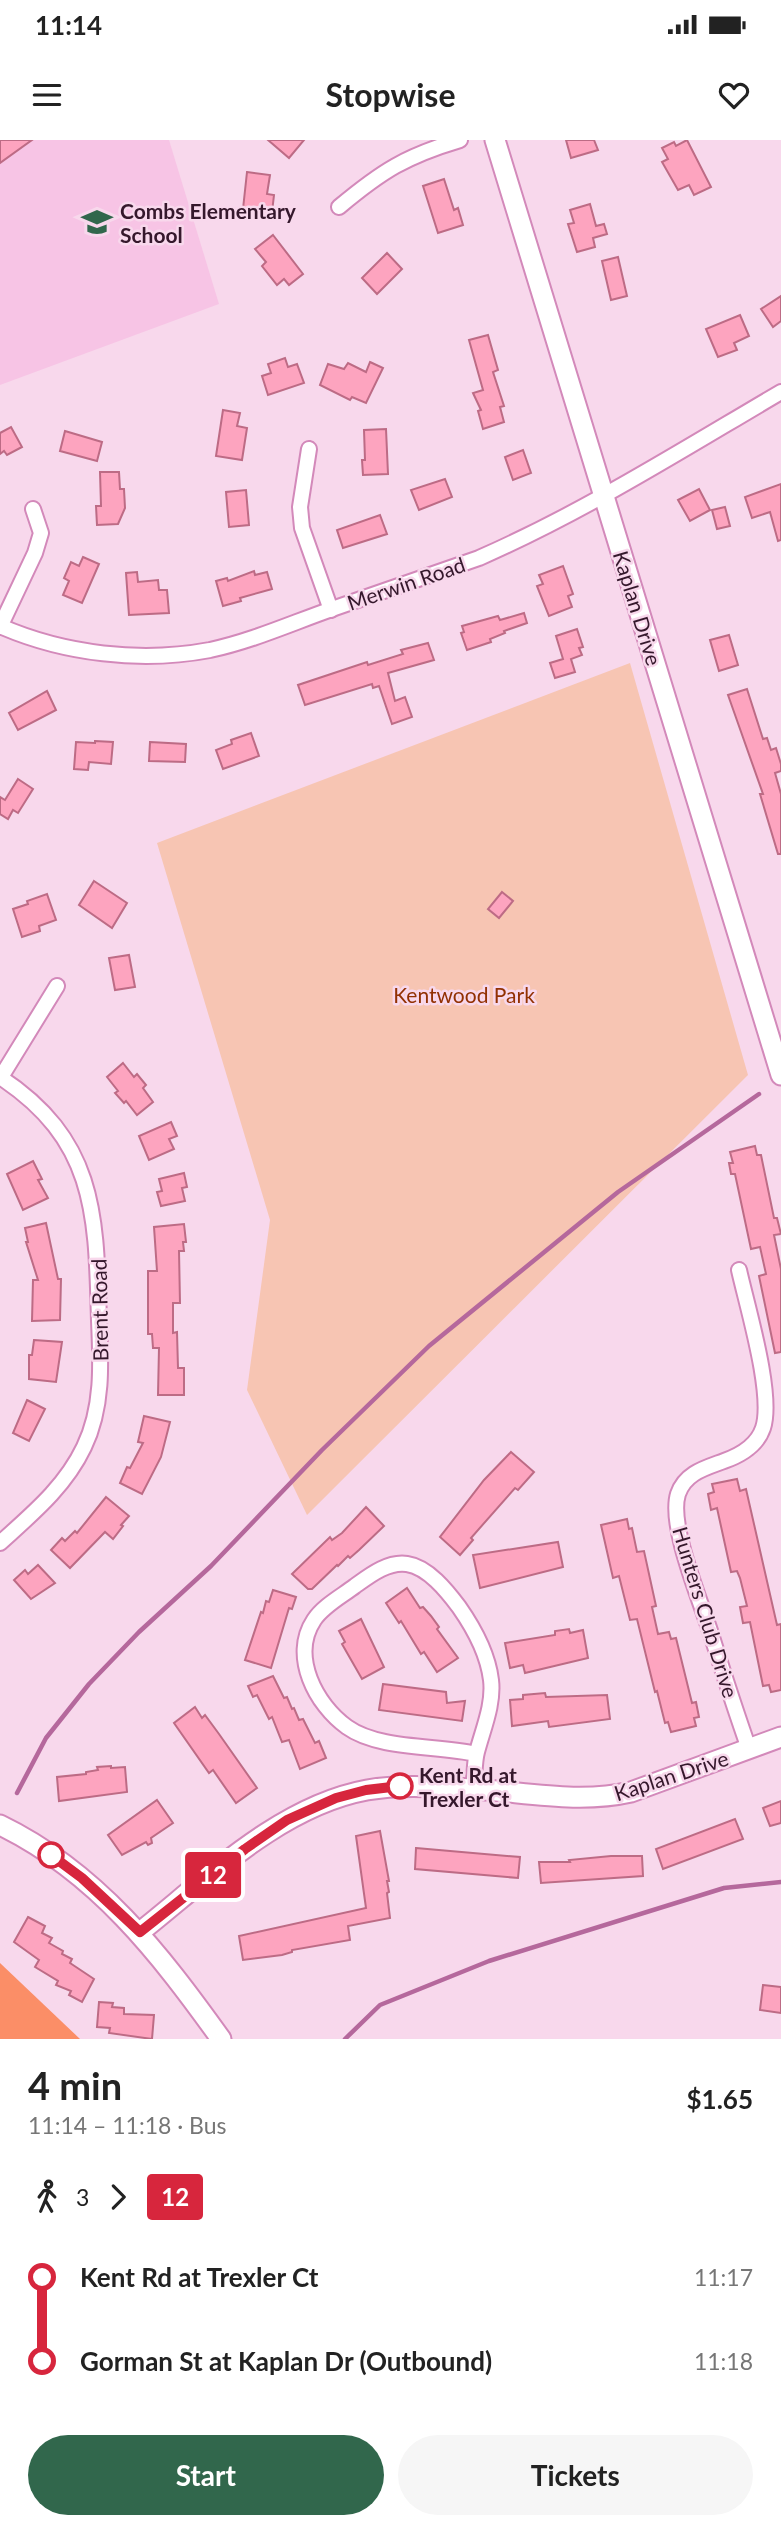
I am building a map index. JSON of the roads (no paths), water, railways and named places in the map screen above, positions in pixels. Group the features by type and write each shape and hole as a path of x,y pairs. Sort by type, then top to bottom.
{"street":[{"path":"339,207 397,163 423,151 460,140"},
{"name":"Kaplan Drive","path":"495,140 781,1075"},
{"name":"Merwin Road","path":"0,626 25,637 65,647 112,654 160,656 211,650 479,558 604,495 781,392"},
{"path":"309,449 300,507 302,528 331,610"},
{"path":"0,626 35,553 41,533 33,509"},
{"path":"1,1077 57,986"},
{"name":"Brent Road","path":"0,1543 47,1501 75,1465 90,1432 99,1392 101,1364 97,1242 92,1203 86,1182 71,1150 48,1118 25,1095 1,1077"},
{"name":"Hunters Club Drive","path":"740,1270 761,1368 766,1409 763,1428 756,1440 738,1456 690,1475 677,1496 676,1512 684,1552 748,1749"},
{"path":"473,1789 476,1754 487,1712 491,1678 481,1647 468,1620 454,1600 432,1577 405,1563 384,1567 314,1619 305,1643 304,1656 309,1676 325,1704 347,1728 383,1741 476,1754"},
{"name":"Kaplan Drive","path":"140,1932 268,1832 313,1807 366,1790 400,1786 547,1796 610,1797 631,1792 781,1737"},
{"path":"0,1825 51,1855 82,1878 140,1932 221,2039"}],"waterway":[{"path":"17,1793 46,1738 89,1684 139,1632 211,1566 322,1450 429,1346 618,1192 759,1094"},
{"path":"345,2039 380,2005 489,1961 724,1888 781,1882"}],"place":[{"name":"Combs Elementary School","path":"97,222"},
{"name":"Kent Rd at Trexler Ct","path":"400,1786"}],"park label":[{"name":"Kentwood Park","path":"464,994"}]}
